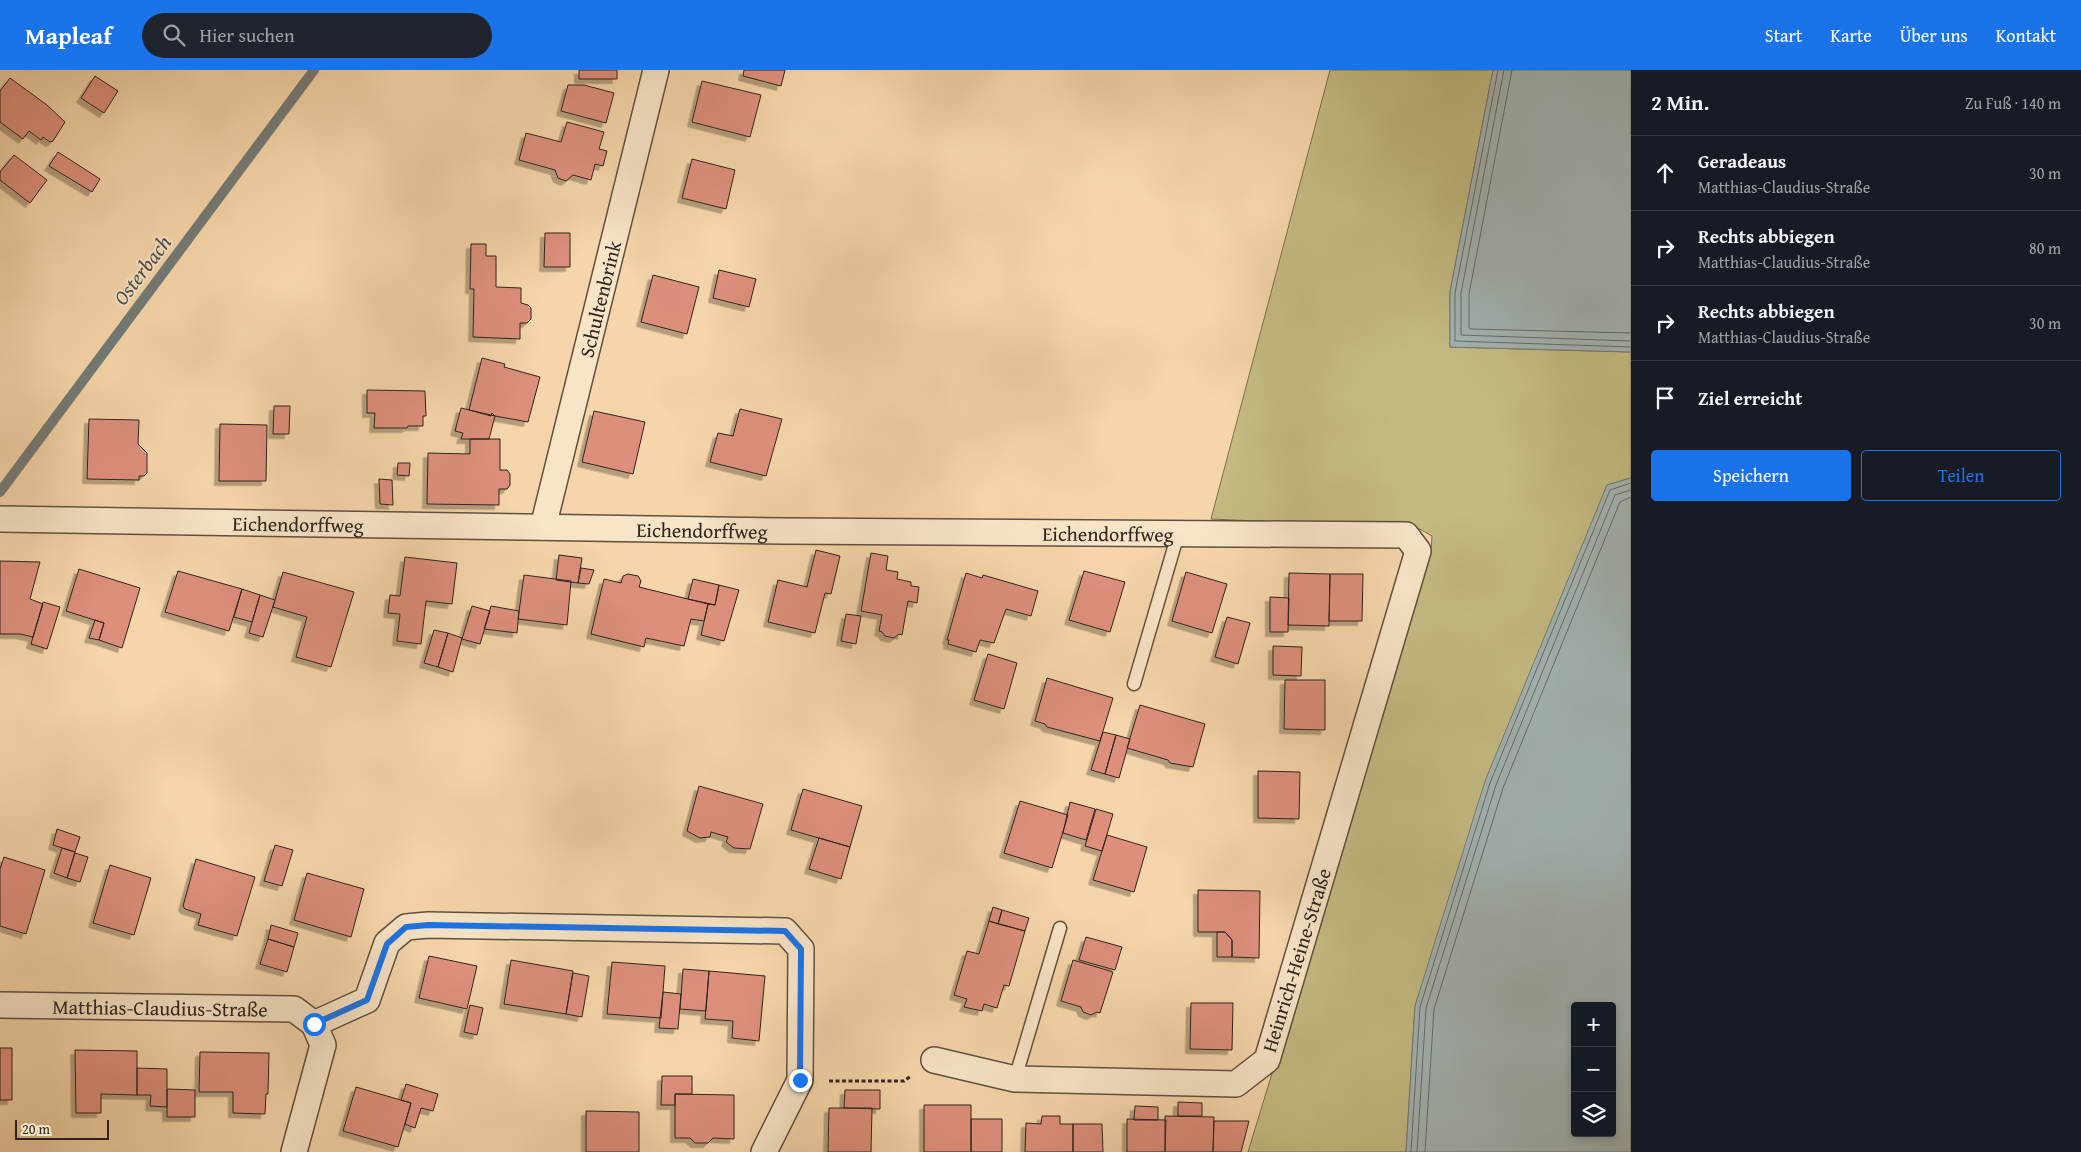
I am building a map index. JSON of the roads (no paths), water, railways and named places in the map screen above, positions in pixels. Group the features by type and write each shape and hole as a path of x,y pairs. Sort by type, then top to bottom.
{"street":[{"name":"Schultenbrink","path":"543,527 656,70"},
{"name":"Eichendorffweg","path":"0,519 785,532 1406,535"},
{"name":"Heinrich-Heine-Straße","path":"934,1060 1015,1079 1236,1084 1267,1060 1418,551 1406,535"},
{"path":"294,1152 323,1046 314,1024 367,1000 387,944 406,927 428,925 785,931 801,949 800,1080 764,1152"},
{"name":"Matthias-Claudius-Straße","path":"0,1005 294,1009 314,1024"}],"lane":[{"path":"1134,684 1178,534"},
{"path":"1015,1079 1060,928"}],"water":[{"path":"1493,70 1631,70 1631,352 1450,347 1450,292"},
{"path":"1631,478 1631,1152 1406,1152 1415,1006 1485,781 1607,485"}],"waterway":[{"name":"Osterbach","path":"0,492 314,70"}]}
